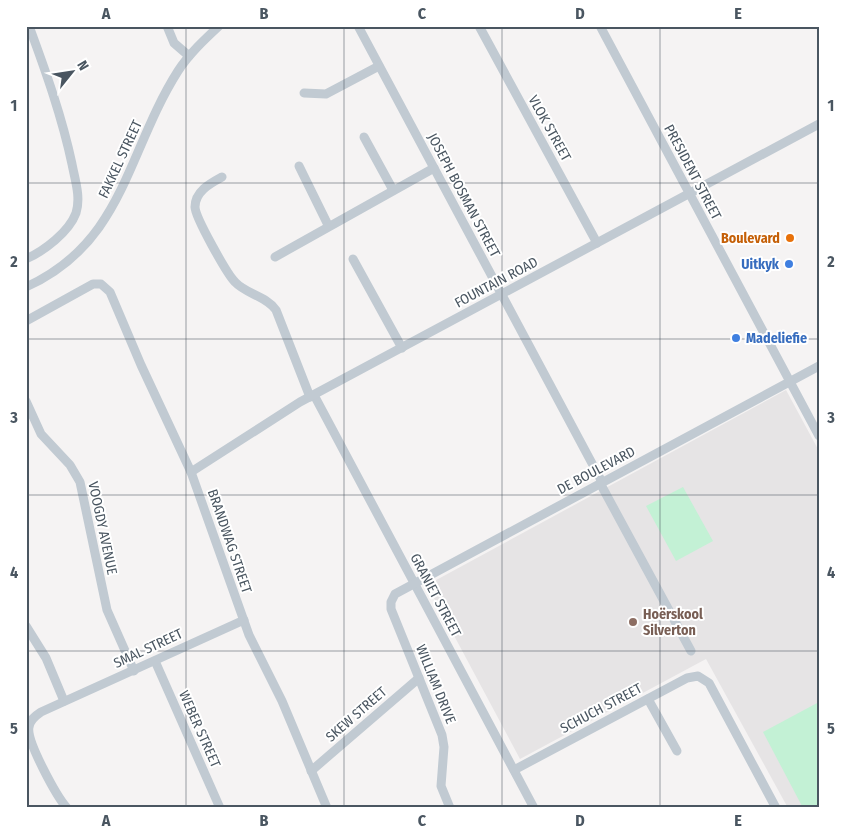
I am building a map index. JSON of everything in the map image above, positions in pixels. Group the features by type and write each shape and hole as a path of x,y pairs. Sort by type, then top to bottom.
{"street":[{"path":"26,259 39,252 69,225 76,212 78,198 60,112 29,26"},
{"path":"167,26 174,43 189,56"},
{"name":"FAKKEL STREET","path":"26,287 61,266 83,248 100,227 116,200 170,85 189,56 219,26"},
{"name":"JOSEPH BOSMAN STREET","path":"358,26 692,651"},
{"name":"VLOK STREET","path":"479,26 597,243"},
{"name":"PRESIDENT STREET","path":"600,26 819,436"},
{"path":"304,94 326,94 379,66"},
{"name":"FOUNTAIN ROAD","path":"191,472 312,396 819,124"},
{"path":"364,137 393,190"},
{"path":"299,166 328,225"},
{"path":"274,257 328,225 434,168"},
{"name":"GRANIET STREET","path":"222,177 199,194 196,210 234,282 270,303 276,310 312,396 534,808"},
{"path":"353,259 402,348"},
{"name":"BRANDWAG STREET","path":"26,321 51,309 85,288 96,284 103,285 113,297 141,365 191,472 244,620 328,808"},
{"name":"DE BOULEVARD","path":"391,602 396,593 414,583 819,366"},
{"name":"VOOGDY AVENUE","path":"26,401 41,434 72,468 80,482 107,610 134,671"},
{"name":"WILLIAM DRIVE","path":"391,602 393,615 443,738 441,786 450,808"},
{"name":"SMAL STREET","path":"67,808 52,785 29,732 30,722 36,715 244,620"},
{"path":"26,626 46,658 64,701"},
{"name":"WEBER STREET","path":"155,661 220,808"},
{"name":"SCHUCH STREET","path":"514,770 686,678 702,677 708,682 714,692 776,808"},
{"name":"SKEW STREET","path":"311,771 419,678"},
{"path":"648,699 677,751"}],"shaded area":[{"name":"Hoërskool Silverton","path":"786,390 819,451 819,808 788,808 706,659 520,759 427,585"}],"green space":[{"path":"683,487 713,541 676,561 646,506"},
{"path":"819,702 819,808 803,808 763,732"}],"place":[{"name":"Boulevard","path":"790,238"},
{"name":"Uitkyk","path":"789,264"},
{"name":"Madeliefie","path":"736,338"},
{"name":"Hoërskool Silverton","path":"633,622"}]}
